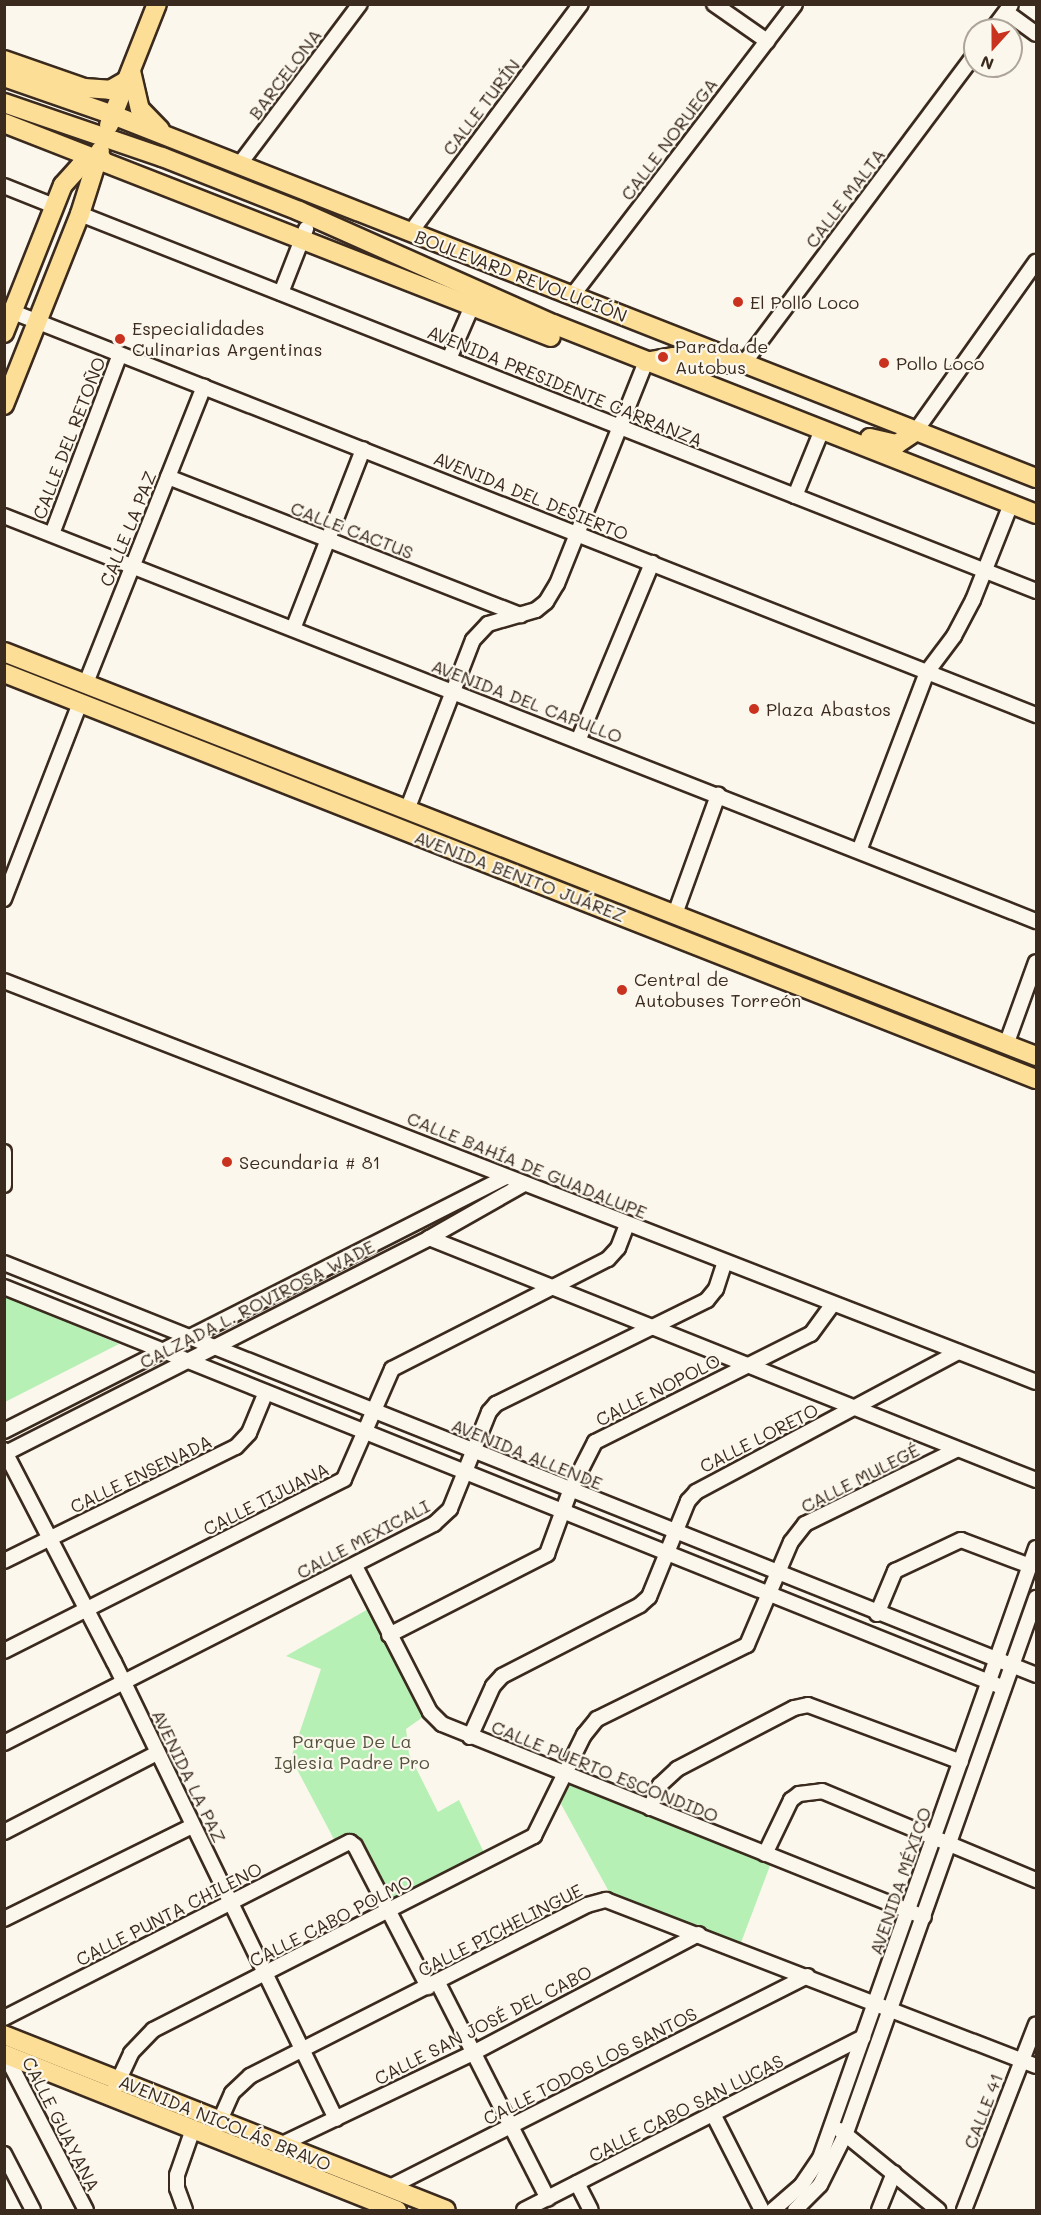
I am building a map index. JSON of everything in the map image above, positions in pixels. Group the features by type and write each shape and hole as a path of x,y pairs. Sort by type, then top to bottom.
{"main road":[{"path":"4,405 80,214 113,115 157,4"},
{"path":"4,60 91,90 110,90 129,76"},
{"path":"129,76 140,109 168,137"},
{"name":"BOULEVARD REVOLUCIÓN","path":"4,77 113,115 1036,478"},
{"path":"4,103 105,137 289,207 410,259 474,292 646,362 1036,514"},
{"path":"4,123 304,234 472,306 621,364 674,357 723,364 744,363"},
{"path":"4,333 54,206 72,172 98,159"},
{"path":"304,234 372,254 410,259 447,259 505,270"},
{"path":"822,430 843,430 890,444 903,442 915,432"},
{"name":"AVENIDA BENITO JUÁREZ","path":"4,652 1036,1056"},
{"name":"AVENIDA BENITO JUÁREZ","path":"4,673 1036,1079"},
{"path":"294,787 301,769"},
{"path":"576,898 596,897 651,916 675,914 677,938"},
{"path":"937,1040 947,1032 971,1032"},
{"name":"AVENIDA NICOLÁS BRAVO","path":"4,2035 115,2088 193,2129 216,2129 280,2145 388,2188 419,2206 446,2211"},
{"name":"AVENIDA NICOLÁS BRAVO","path":"4,2054 115,2088 216,2129 365,2205 397,2211"}],"street":[{"name":"BARCELONA","path":"239,165 360,4"},
{"name":"CALLE TURÍN","path":"410,233 581,4"},
{"path":"714,4 767,42"},
{"name":"CALLE NORUEGA","path":"572,296 795,4"},
{"path":"1008,8 1036,34"},
{"name":"CALLE MALTA","path":"744,363 963,70"},
{"path":"4,186 54,206"},
{"name":"AVENIDA PRESIDENTE CARRANZA","path":"80,214 1036,591"},
{"path":"281,293 304,234"},
{"path":"915,432 1036,262"},
{"path":"449,359 472,306"},
{"name":"AVENIDA DEL DESIERTO","path":"13,312 1036,715"},
{"name":"CALLE DEL RETOÑO","path":"52,534 120,354"},
{"path":"407,810 480,630 500,620 522,615 546,602 577,534 646,362"},
{"name":"CALLE LA PAZ","path":"86,683 204,387"},
{"path":"795,496 822,430"},
{"path":"293,629 363,449"},
{"name":"CALLE CACTUS","path":"168,477 522,615"},
{"path":"860,851 927,672 963,620 1011,504"},
{"name":"AVENIDA DEL CAPULLO","path":"4,516 1036,921"},
{"path":"578,741 652,564"},
{"path":"4,899 80,702"},
{"path":"675,914 718,795"},
{"path":"1006,1045 1036,962"},
{"name":"CALLE BAHÍA DE GUADALUPE","path":"4,981 1036,1382"},
{"path":"4,1152 4,1185"},
{"name":"CALZADA L. ROVIROSA WADE","path":"4,1431 506,1177"},
{"name":"CALZADA L. ROVIROSA WADE","path":"5,1452 429,1238 524,1184"},
{"name":"CALLE TIJUANA","path":"4,1651 344,1479 392,1369 401,1361 553,1288 613,1255 627,1224"},
{"path":"429,1238 1036,1480"},
{"name":"CALLE MEXICALI","path":"4,1743 355,1566 444,1518 489,1412 496,1404 707,1300 716,1289 725,1262"},
{"name":"AVENIDA ALLENDE","path":"4,1263 877,1614 1036,1675"},
{"path":"4,1287 1004,1688"},
{"name":"CALLE NOPOLO","path":"389,1635 533,1564 547,1554 570,1491 588,1452 605,1435 817,1329 833,1304"},
{"name":"CALLE LORETO","path":"471,1737 493,1686 502,1676 640,1605 655,1588 688,1501 708,1483 856,1410 958,1352"},
{"name":"CALLE ENSENADA","path":"4,1562 236,1447 249,1433 266,1392"},
{"name":"CALLE MULEGÉ","path":"567,1776 584,1735 597,1719 747,1645 790,1542 805,1524 956,1450"},
{"name":"AVENIDA LA PAZ","path":"5,1452 124,1683 336,2119"},
{"path":"877,1614 895,1571 961,1540 1030,1566"},
{"name":"AVENIDA MÉXICO","path":"773,2211 811,2173 832,2127 1036,1548"},
{"name":"CALLE PUERTO ESCONDIDO","path":"355,1566 430,1712 442,1724 567,1776 924,1917"},
{"name":"AVENIDA MÉXICO","path":"795,2211 820,2185 846,2133 892,2009 1036,1598"},
{"path":"650,1808 667,1776 794,1708 808,1705 961,1762"},
{"path":"4,1832 158,1753"},
{"name":"CALLE CABO POLMO","path":"115,2088 140,2040 153,2030 390,1912 534,1836 567,1776"},
{"path":"765,1854 784,1808 799,1794 822,1791 1036,1880"},
{"path":"4,1919 192,1826"},
{"name":"CALLE PUNTA CHILENO","path":"4,2018 350,1842 355,1846 390,1912"},
{"name":"CALLE PICHELINGUE","path":"216,2129 240,2083 596,1902 619,1902 1036,2066"},
{"path":"390,1912 473,2053 548,2199"},
{"name":"CALLE SAN JOSÉ DEL CABO","path":"280,2145 473,2053 699,1934"},
{"name":"CALLE TODOS LOS SANTOS","path":"388,2188 808,1976"},
{"name":"CALLE 41","path":"964,2211 1036,2024"},
{"name":"CALLE CABO SAN LUCAS","path":"524,2211 864,2037"},
{"name":"CALLE GUAYANA","path":"4,2054 86,2211"},
{"path":"713,2114 762,2211"},
{"path":"832,2127 846,2133 938,2211"},
{"path":"185,2211 177,2188 177,2175 193,2129"},
{"path":"4,2154 8,2170 33,2211"},
{"path":"879,2211 894,2173"},
{"path":"578,2183 591,2211"}],"green space":[{"path":"5,1296 119,1344 5,1402"},
{"name":"Parque De La Iglesia Padre Pro","path":"370,1608 423,1717 406,1729 409,1754 438,1812 459,1800 487,1859 391,1910 354,1837 336,1843 291,1758 321,1669 286,1656"},
{"path":"569,1785 771,1863 739,1948 613,1899 561,1804"}],"place":[{"name":"El Pollo Loco","path":"738,302"},
{"name":"Especialidades Culinarias Argentinas","path":"120,339"},
{"name":"Parada de Autobus","path":"663,357"},
{"name":"Pollo Loco","path":"884,363"},
{"name":"Plaza Abastos","path":"754,709"},
{"name":"Central de Autobuses Torreón","path":"622,990"},
{"name":"Secundaria # 81","path":"227,1162"}]}
